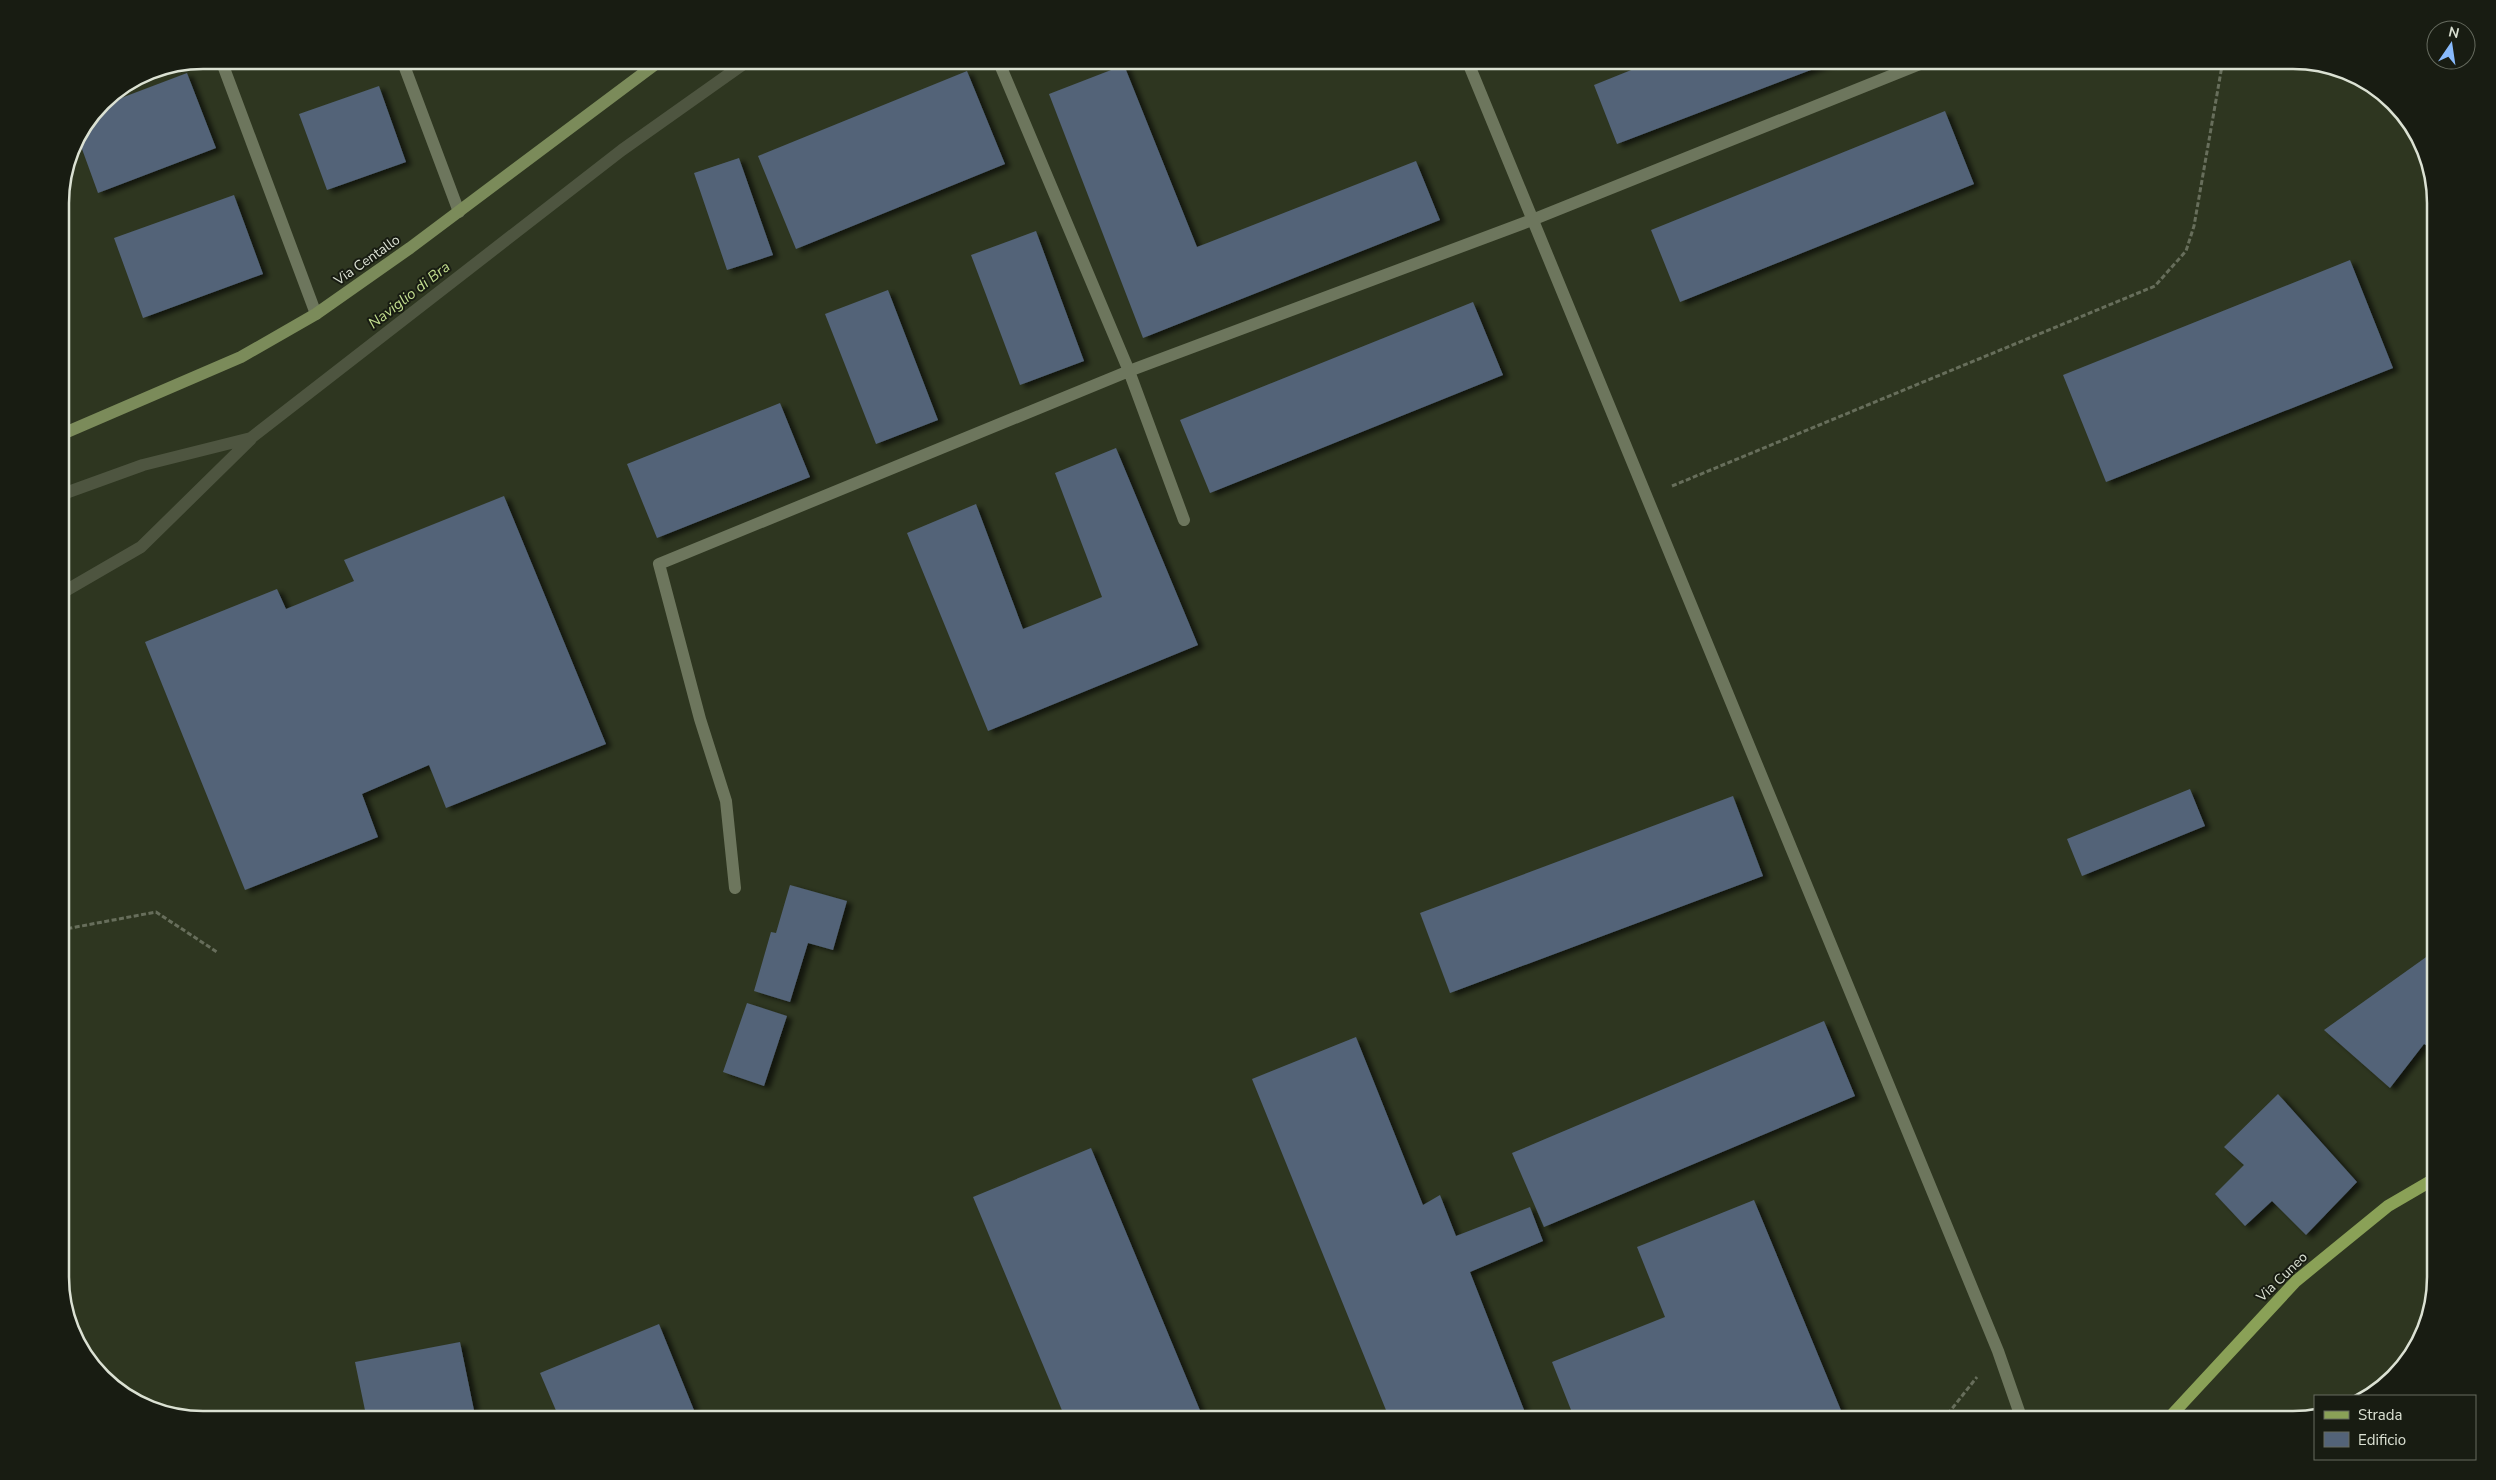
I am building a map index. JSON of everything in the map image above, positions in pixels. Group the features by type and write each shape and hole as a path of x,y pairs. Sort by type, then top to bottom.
{"main road":[{"name":"Via Centallo","path":"69,431 241,357 316,314 459,212 649,69"},
{"name":"Via Cuneo","path":"2176,1411 2296,1281 2388,1206 2427,1183"}],"lane":[{"path":"224,69 316,314"},
{"path":"405,69 459,212"},
{"path":"1002,69 1129,371 1184,520"},
{"path":"1471,69 1998,1351 2019,1411"},
{"path":"735,888 726,802 700,719 659,564 1129,371 1532,220 1908,69"}],"path":[{"path":"1646,497 2155,286 2186,251 2194,226 2221,69"},
{"path":"69,928 156,912 217,952"},
{"path":"1950,1411 1998,1351"}],"building":[{"path":"1114,69 1126,69 1197,247 1416,161 1440,220 1143,338 1049,94"},
{"path":"1634,69 1813,69 1617,144 1594,85"},
{"path":"967,71 1005,164 796,249 758,156"},
{"path":"187,73 216,148 98,193 81,147 91,128 117,99"},
{"path":"379,86 406,162 327,190 299,114"},
{"path":"1945,111 1974,184 1680,302 1651,230"},
{"path":"739,158 773,255 727,270 694,173"},
{"path":"234,195 263,274 143,318 114,238"},
{"path":"1036,231 1084,361 1020,385 971,255"},
{"path":"2350,260 2393,368 2106,482 2063,375"},
{"path":"888,290 938,420 876,444 825,314"},
{"path":"1473,302 1503,375 1210,493 1180,420"},
{"path":"780,403 810,477 657,538 627,464"},
{"path":"1116,448 1198,645 988,731 907,533 976,504 1023,629 1102,597 1055,473"},
{"path":"504,496 606,744 446,808 429,765 362,794 378,837 245,890 145,642 277,589 286,609 354,581 344,560"},
{"path":"2190,789 2205,826 2082,876 2067,839"},
{"path":"1733,796 1763,876 1450,993 1420,913"},
{"path":"790,885 847,901 833,950 808,943 790,1002 754,991 771,932 776,933"},
{"path":"2427,956 2427,1046 2424,1044 2390,1088 2324,1030"},
{"path":"747,1003 787,1016 764,1086 723,1072"},
{"path":"1824,1021 1855,1096 1544,1227 1512,1153"},
{"path":"1356,1037 1423,1205 1440,1195 1456,1236 1530,1207 1543,1241 1470,1272 1524,1411 1386,1411 1252,1079"},
{"path":"2278,1094 2357,1182 2306,1235 2272,1201 2245,1226 2215,1194 2244,1165 2224,1147"},
{"path":"1091,1148 1200,1411 1062,1411 973,1197"},
{"path":"1754,1200 1841,1411 1571,1411 1552,1362 1665,1317 1637,1247"},
{"path":"659,1324 694,1411 556,1411 540,1373"},
{"path":"460,1342 474,1411 365,1411 355,1362"}],"waterway":[{"name":"Naviglio di Bra","path":"69,492 143,465 251,438 622,150 736,69"},
{"path":"69,589 141,547 251,439"}]}
